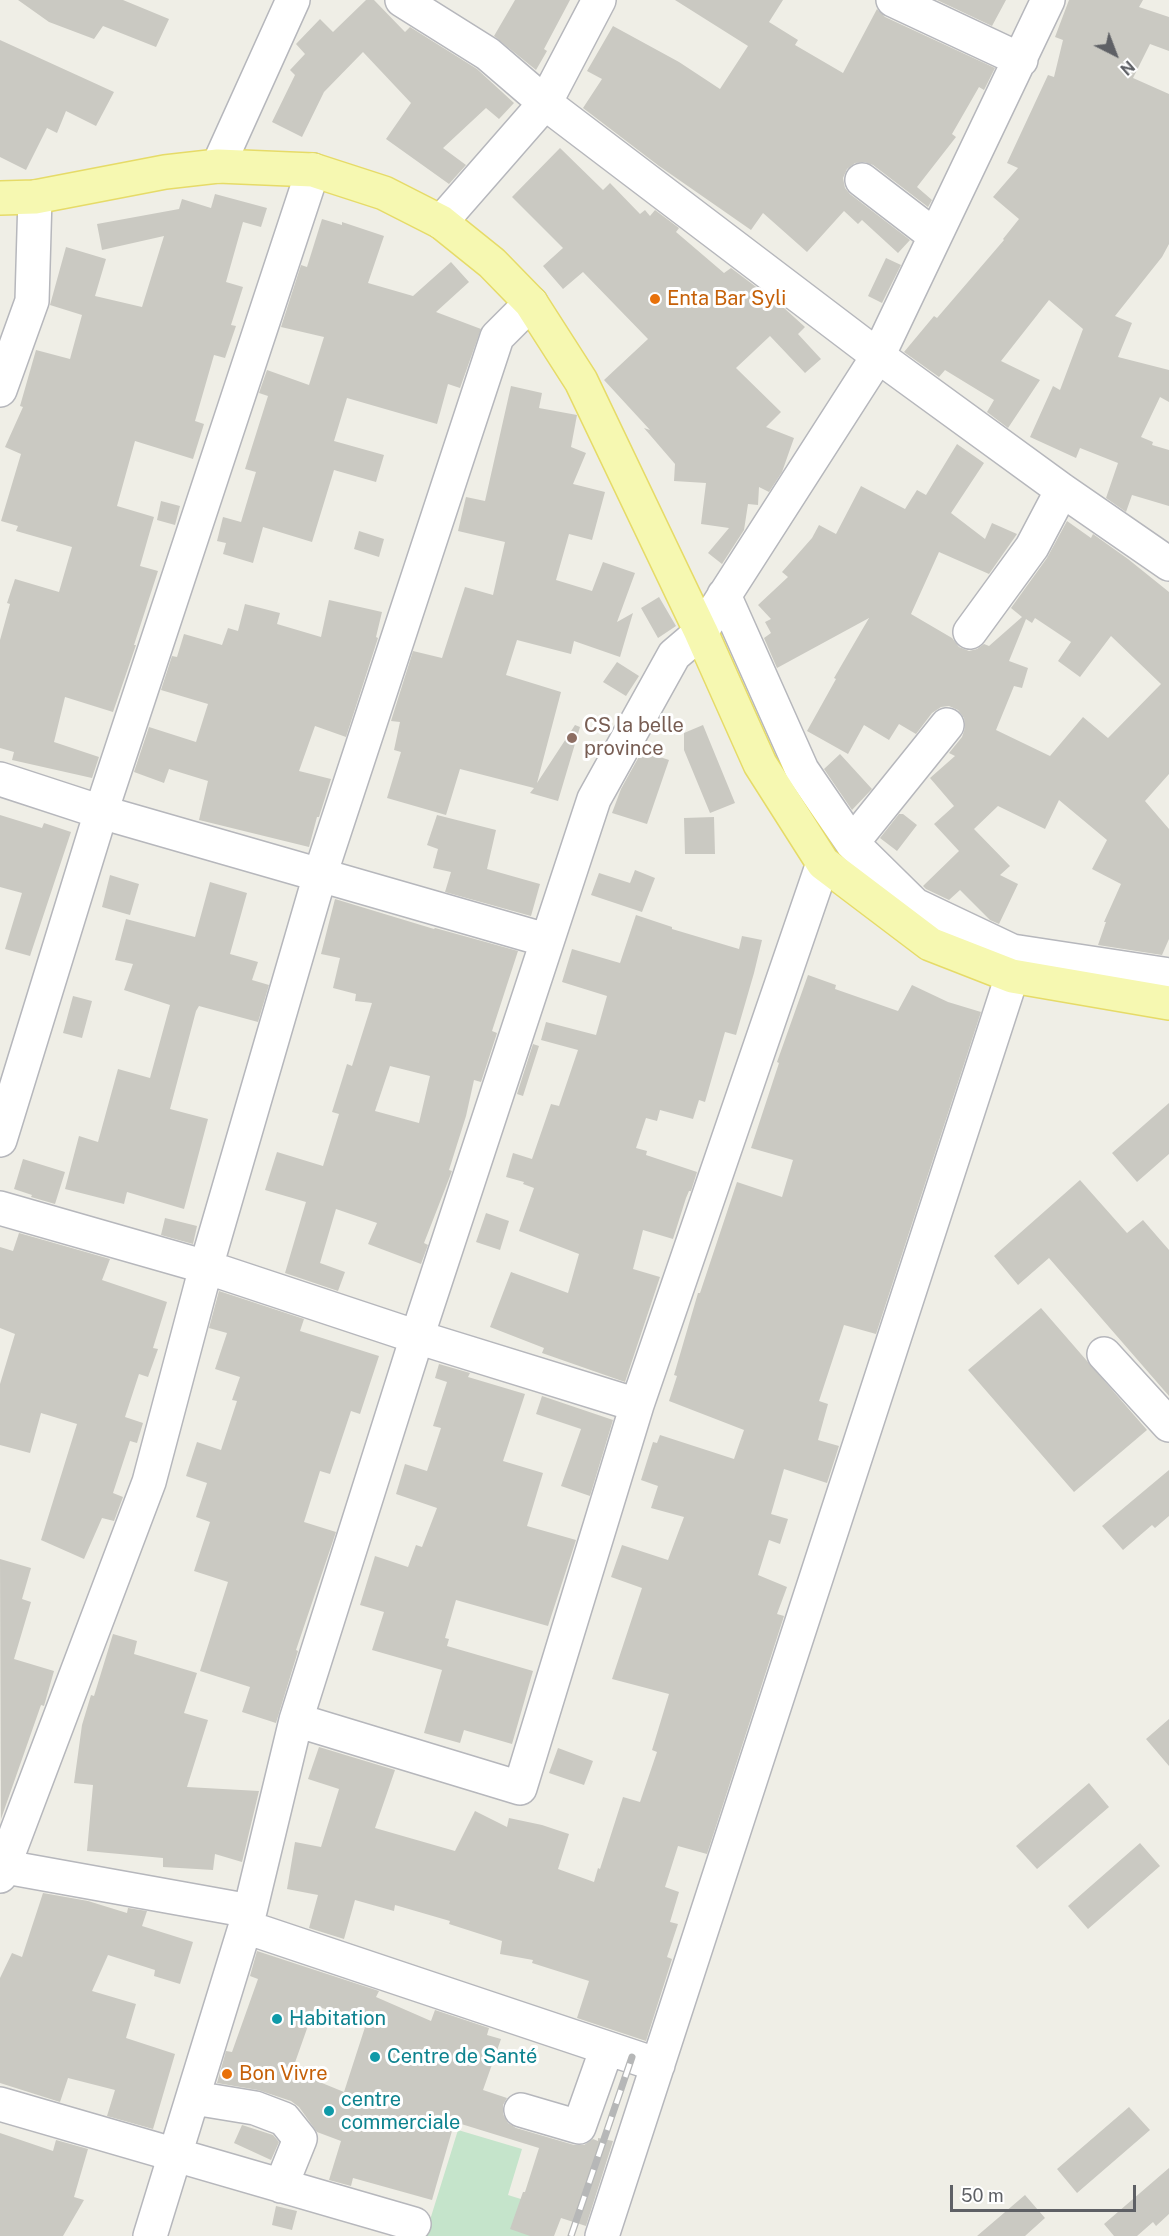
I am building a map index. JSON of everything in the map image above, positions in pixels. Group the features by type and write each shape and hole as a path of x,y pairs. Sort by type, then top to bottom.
{"main road":[{"path":"0,198 35,197 165,172 218,166 313,170 384,194 441,222 492,263 531,303 581,381 701,632 760,764 823,863 930,944 1012,976 1168,993"}],"street":[{"path":"218,166 293,0"},
{"path":"402,0 488,54 545,103 878,356 1062,490 1169,564"},
{"path":"441,222 545,103 599,0"},
{"path":"893,0 1021,60"},
{"path":"150,2236 248,1919 296,1720 417,1337 594,799 674,655 701,632 878,356 1021,60 1047,0"},
{"path":"0,1140 101,812 313,170"},
{"path":"862,180 935,236"},
{"path":"0,390 32,301 35,197"},
{"path":"531,303 497,337 320,875 206,1267 149,1482 1,1870 248,1919 658,2065"},
{"path":"970,632 1032,547 1062,490"},
{"path":"724,595 802,770 852,843 915,905 1012,951 1168,993"},
{"path":"852,843 947,725"},
{"path":"0,779 101,812 546,940"},
{"path":"296,1720 520,1788 637,1404 823,863"},
{"path":"602,2236 1012,976"},
{"path":"0,1208 206,1267 417,1337 637,1404"},
{"path":"1104,1354 1169,1425"},
{"path":"521,2110 579,2127 607,2048"},
{"path":"194,2098 255,2108 284,2119 300,2139 281,2186"},
{"path":"0,2104 414,2224"}],"green space":[{"path":"458,2130 522,2149 508,2195 556,2210 548,2236 425,2236"}],"building":[{"path":"18,0 123,0 169,19 156,47 103,26 94,39 49,22"},
{"path":"366,0 374,0 405,32 410,27 477,69 514,103 499,119 486,108 443,148 466,165 449,184 386,139 411,103 363,52 324,92 302,137 272,122 295,75 290,70 305,54 296,44 320,19 333,32"},
{"path":"515,0 570,0 544,49 547,51 536,70 494,36"},
{"path":"675,0 783,0 769,22 798,40 795,45 843,73 877,9 885,17 995,68 984,90 979,87 952,134 956,137 917,187 932,200 928,207 873,165 865,162 855,163 847,169 843,178 845,188 850,194 910,240 898,253 862,220 858,224 844,211 807,252 763,213 751,230 659,166 583,108 602,79 587,71 613,26 679,62 720,89 748,46"},
{"path":"937,0 1006,0 992,26"},
{"path":"1069,0 1143,0 1139,7 1169,17 1169,51 1150,44 1133,78 1169,94 1169,244 1162,257 1115,316 1132,323 1118,357 1169,370 1169,402 1160,397 1141,437 1153,442 1152,445 1169,450 1169,506 1132,495 1126,512 1106,498 1118,463 1080,448 1076,458 1030,437 1053,386 1060,390 1083,329 1049,300 1001,361 1040,380 1008,428 987,412 994,400 945,370 939,377 904,352 934,316 937,318 1004,240 1019,219 993,197 1018,168 1007,163 1048,75 1054,77 1063,40 1055,37"},
{"path":"0,40 114,92 96,126 66,111 57,133 47,128 26,170 0,157"},
{"path":"560,148 603,190 610,183 640,214 645,210 650,216 655,210 679,228 676,232 724,273 731,268 784,308 805,327 798,334 821,359 805,373 770,336 736,368 781,412 766,427 794,438 782,472 769,492 759,487 758,505 748,504 744,530 722,564 708,553 729,528 701,524 706,483 674,481 675,464 644,428 650,430 604,380 648,339 583,272 563,289 543,266 563,248 512,197"},
{"path":"215,194 267,208 261,227 243,222 226,282 243,287 231,325 236,326 225,358 214,355 195,421 204,424 193,459 135,441 117,506 154,517 140,566 158,571 113,712 65,697 54,742 99,757 92,778 12,760 14,752 0,748 0,640 10,604 7,603 15,579 59,592 72,547 16,531 18,526 1,521 21,454 5,447 23,407 20,406 36,350 70,359 82,315 50,305 66,247 106,259 95,296 142,307 164,236 102,250 97,224 179,209 182,199 211,208"},
{"path":"322,219 342,225 342,222 384,236 368,283 413,296 451,262 469,282 436,312 481,329 460,388 448,384 437,424 347,398 334,441 384,455 376,482 334,470 312,542 263,527 253,563 223,554 226,543 217,541 223,517 241,522 256,472 245,469 268,396 259,393 267,370 309,385 324,337 281,327 301,265 307,267"},
{"path":"886,258 901,265 882,303 868,296"},
{"path":"511,386 542,393 539,408 577,415 571,447 586,453 573,484 605,492 592,540 569,534 556,580 592,591 603,562 635,573 617,622 633,613 620,657 574,641 571,654 517,640 506,675 561,692 537,783 575,725 580,727 558,801 530,793 534,788 460,769 446,815 387,798 401,752 394,750 400,722 391,721 413,651 442,658 465,587 493,595 505,542 458,531 466,497 485,501"},
{"path":"957,444 984,463 951,513 985,539 992,523 1017,534 989,574 939,552 911,614 952,638 959,647 969,651 984,644 989,646 1022,617 1011,608 1047,558 1067,521 1091,538 1093,534 1169,592 1169,774 1145,801 1169,829 1169,939 1162,955 1098,945 1106,922 1104,922 1121,884 1092,869 1107,840 1059,800 1045,829 998,806 974,829 1010,866 1000,875 1018,884 999,924 990,920 960,890 949,900 923,886 959,851 934,824 954,806 930,778 955,756 949,753 962,737 965,728 964,718 958,710 949,706 941,707 932,713 916,734 899,724 889,740 864,725 848,754 807,731 836,679 834,678 869,618 777,668 764,638 771,633 765,622 771,619 758,605 788,577 782,572 812,538 819,525 836,534 861,486 905,509 917,490 926,495","holes":["1035,618 1071,642 1058,661 1080,677 1111,636 1161,684 1108,738 1083,717 1050,756 996,730 1014,686 1022,688 1028,668 1009,661 1026,619 1032,623"]},
{"path":"161,501 180,506 175,525 157,520"},
{"path":"359,531 384,539 379,557 354,549"},
{"path":"659,597 676,626 658,638 641,608"},
{"path":"329,600 382,612 376,637 378,638 346,737 315,726 299,771 331,779 309,847 199,820 208,781 169,769 164,783 134,772 149,727 196,742 208,704 161,690 172,656 177,657 184,634 222,645 228,628 238,631 245,604 280,613 277,624 321,637"},
{"path":"617,662 639,676 626,696 603,682"},
{"path":"703,725 735,803 710,813 684,750 684,733"},
{"path":"642,751 669,760 647,824 612,813 621,789"},
{"path":"840,754 872,789 852,810 824,769"},
{"path":"899,814 903,814 917,825 897,851 880,838"},
{"path":"0,815 42,828 44,823 71,832 30,956 5,949 22,893 0,887"},
{"path":"437,815 496,830 487,869 540,884 531,916 445,892 451,872 433,868 438,849 427,845"},
{"path":"714,817 715,854 685,854 684,818"},
{"path":"635,870 655,878 642,912 591,895 599,873 630,883"},
{"path":"110,875 139,884 130,915 102,907"},
{"path":"210,882 247,893 230,954 258,962 252,980 269,985 258,1022 199,1006 196,1011 170,1109 208,1119 184,1209 127,1192 124,1204 65,1189 79,1136 98,1142 118,1069 150,1078 170,1005 124,990 133,964 115,960 126,919 195,937"},
{"path":"335,899 518,951 492,1031 497,1033 481,1082 474,1080 466,1116 449,1170 452,1171 424,1243 428,1245 421,1264 368,1244 377,1223 336,1209 320,1263 345,1272 338,1291 285,1273 306,1202 265,1190 277,1152 323,1166 339,1114 332,1112 347,1064 352,1066 372,1003 355,1001 356,994 333,988 340,958 321,954","holes":["390,1066 430,1076 419,1123 375,1111"]},
{"path":"636,915 672,927 672,929 739,949 742,936 762,940 736,1035 725,1032 705,1102 699,1100 693,1119 660,1110 657,1121 646,1118 636,1148 647,1151 646,1155 697,1172 673,1239 643,1230 633,1269 660,1277 625,1382 542,1353 544,1348 490,1327 511,1272 568,1293 579,1254 519,1231 534,1188 523,1184 524,1182 506,1177 513,1153 532,1159 551,1104 559,1106 578,1050 541,1040 546,1022 596,1035 607,996 562,982 572,949 620,963"},
{"path":"808,975 836,985 835,989 898,1011 912,985 948,1002 981,1012 876,1334 844,1325 819,1401 828,1404 818,1440 839,1446 827,1483 784,1469 771,1514 788,1519 780,1544 769,1540 758,1575 787,1587 777,1614 784,1616 707,1854 678,1846 665,1887 679,1892 670,1922 678,1924 667,1957 672,1959 646,2041 577,2018 589,1981 532,1963 533,1960 500,1954 502,1941 449,1924 450,1921 395,1905 394,1911 355,1900 344,1939 309,1928 318,1895 287,1889 295,1842 321,1847 339,1789 308,1779 319,1747 395,1770 375,1828 455,1851 475,1811 507,1827 509,1818 542,1825 569,1834 558,1869 594,1882 623,1797 640,1802 657,1752 652,1750 669,1694 612,1679 642,1588 611,1577 622,1545 668,1560 684,1517 651,1508 658,1486 641,1480 653,1442 657,1443 660,1435 734,1459 744,1430 669,1401 677,1376 674,1375 698,1293 700,1293 737,1182 782,1197 793,1160 751,1148 779,1063 777,1062"},
{"path":"73,996 92,1001 82,1038 63,1033"},
{"path":"533,1044 539,1046 523,1096 517,1094"},
{"path":"1169,1103 1169,1154 1137,1182 1112,1153"},
{"path":"23,1159 65,1172 55,1204 14,1189"},
{"path":"1080,1180 1127,1233 1143,1220 1169,1250 1169,1396 1049,1258 1018,1285 994,1256"},
{"path":"486,1213 509,1221 500,1250 476,1242"},
{"path":"165,1218 197,1226 193,1244 161,1235"},
{"path":"19,1233 110,1259 102,1280 167,1302 153,1348 158,1349 148,1377 139,1374 125,1417 143,1423 137,1443 130,1441 113,1493 123,1497 114,1521 102,1518 84,1559 41,1540 77,1424 41,1413 30,1453 0,1445 0,1384 15,1334 0,1328 0,1247 13,1251"},
{"path":"219,1291 304,1319 300,1331 379,1356 360,1414 351,1411 330,1474 320,1471 304,1522 336,1532 296,1650 298,1651 276,1723 242,1712 250,1687 200,1671 228,1582 194,1571 210,1522 196,1517 207,1483 186,1476 197,1442 221,1450 237,1401 232,1400 240,1377 215,1369 227,1333 209,1328"},
{"path":"1041,1308 1147,1430 1074,1492 968,1370"},
{"path":"439,1364 470,1373 468,1377 525,1394 503,1461 543,1473 527,1526 576,1540 548,1626 456,1600 445,1638 449,1639 447,1646 533,1671 512,1744 464,1730 460,1743 424,1733 442,1670 372,1650 384,1612 360,1605 375,1556 408,1567 416,1545 422,1547 437,1508 396,1494 405,1464 427,1471 441,1428 433,1426 447,1382 435,1378"},
{"path":"542,1396 613,1420 590,1496 561,1486 581,1429 536,1414"},
{"path":"1169,1470 1169,1516 1155,1528 1152,1525 1123,1550 1102,1526"},
{"path":"0,1559 31,1568 22,1599 31,1602 14,1659 54,1671 44,1706 41,1705 1,1819"},
{"path":"113,1634 137,1641 134,1654 197,1673 184,1713 208,1720 187,1787 259,1791 242,1862 215,1854 213,1870 163,1867 163,1858 87,1851 93,1785 74,1783 82,1725 91,1695 94,1696"},
{"path":"1169,1719 1169,1766 1146,1739"},
{"path":"558,1748 593,1761 584,1785 549,1773"},
{"path":"1089,1783 1109,1807 1037,1869 1016,1846"},
{"path":"1140,1843 1160,1866 1088,1929 1068,1906"},
{"path":"43,1893 88,1901 127,1913 128,1908 147,1911 142,1926 193,1942 180,1984 154,1976 155,1970 108,1955 92,1991 136,2004 126,2038 175,2054 153,2129 107,2116 115,2090 68,2078 60,2102 0,2083 0,1978 12,1953 22,1957"},
{"path":"257,1951 379,1991 376,1997 431,2021 435,2010 489,2028 487,2035 501,2039 483,2090 507,2098 503,2105 503,2114 508,2123 516,2128 574,2145 584,2145 593,2139 598,2141 598,2138 613,2141 586,2226 561,2218 554,2236 530,2236 510,2229 539,2148 458,2123 454,2124 432,2200 353,2178 351,2186 329,2180 341,2141 317,2132 299,2107 291,2101 258,2090 217,2083 226,2051 232,2052 258,1979 250,1976","holes":["315,2006 367,2021 344,2092 300,2074 300,2072 292,2071"]},
{"path":"1129,2107 1150,2130 1077,2193 1057,2169"},
{"path":"242,2125 273,2135 279,2142 271,2160 234,2143"},
{"path":"0,2133 53,2151 56,2140 88,2149 74,2197 84,2200 63,2236 0,2236"},
{"path":"1169,2168 1169,2214 1156,2226 1153,2222 1137,2236 1114,2236 1104,2224"},
{"path":"1025,2195 1045,2218 1025,2236 977,2236"},
{"path":"276,2206 297,2211 292,2230 272,2225"}],"railway":[{"path":"571,2236 632,2057"}],"place":[{"name":"Enta Bar Syli","path":"655,299"},
{"name":"CS la belle province","path":"572,738"},
{"name":"Habitation","path":"277,2019"},
{"name":"Centre de Santé","path":"375,2057"},
{"name":"Bon Vivre","path":"227,2074"},
{"name":"centre commerciale","path":"329,2111"}]}
